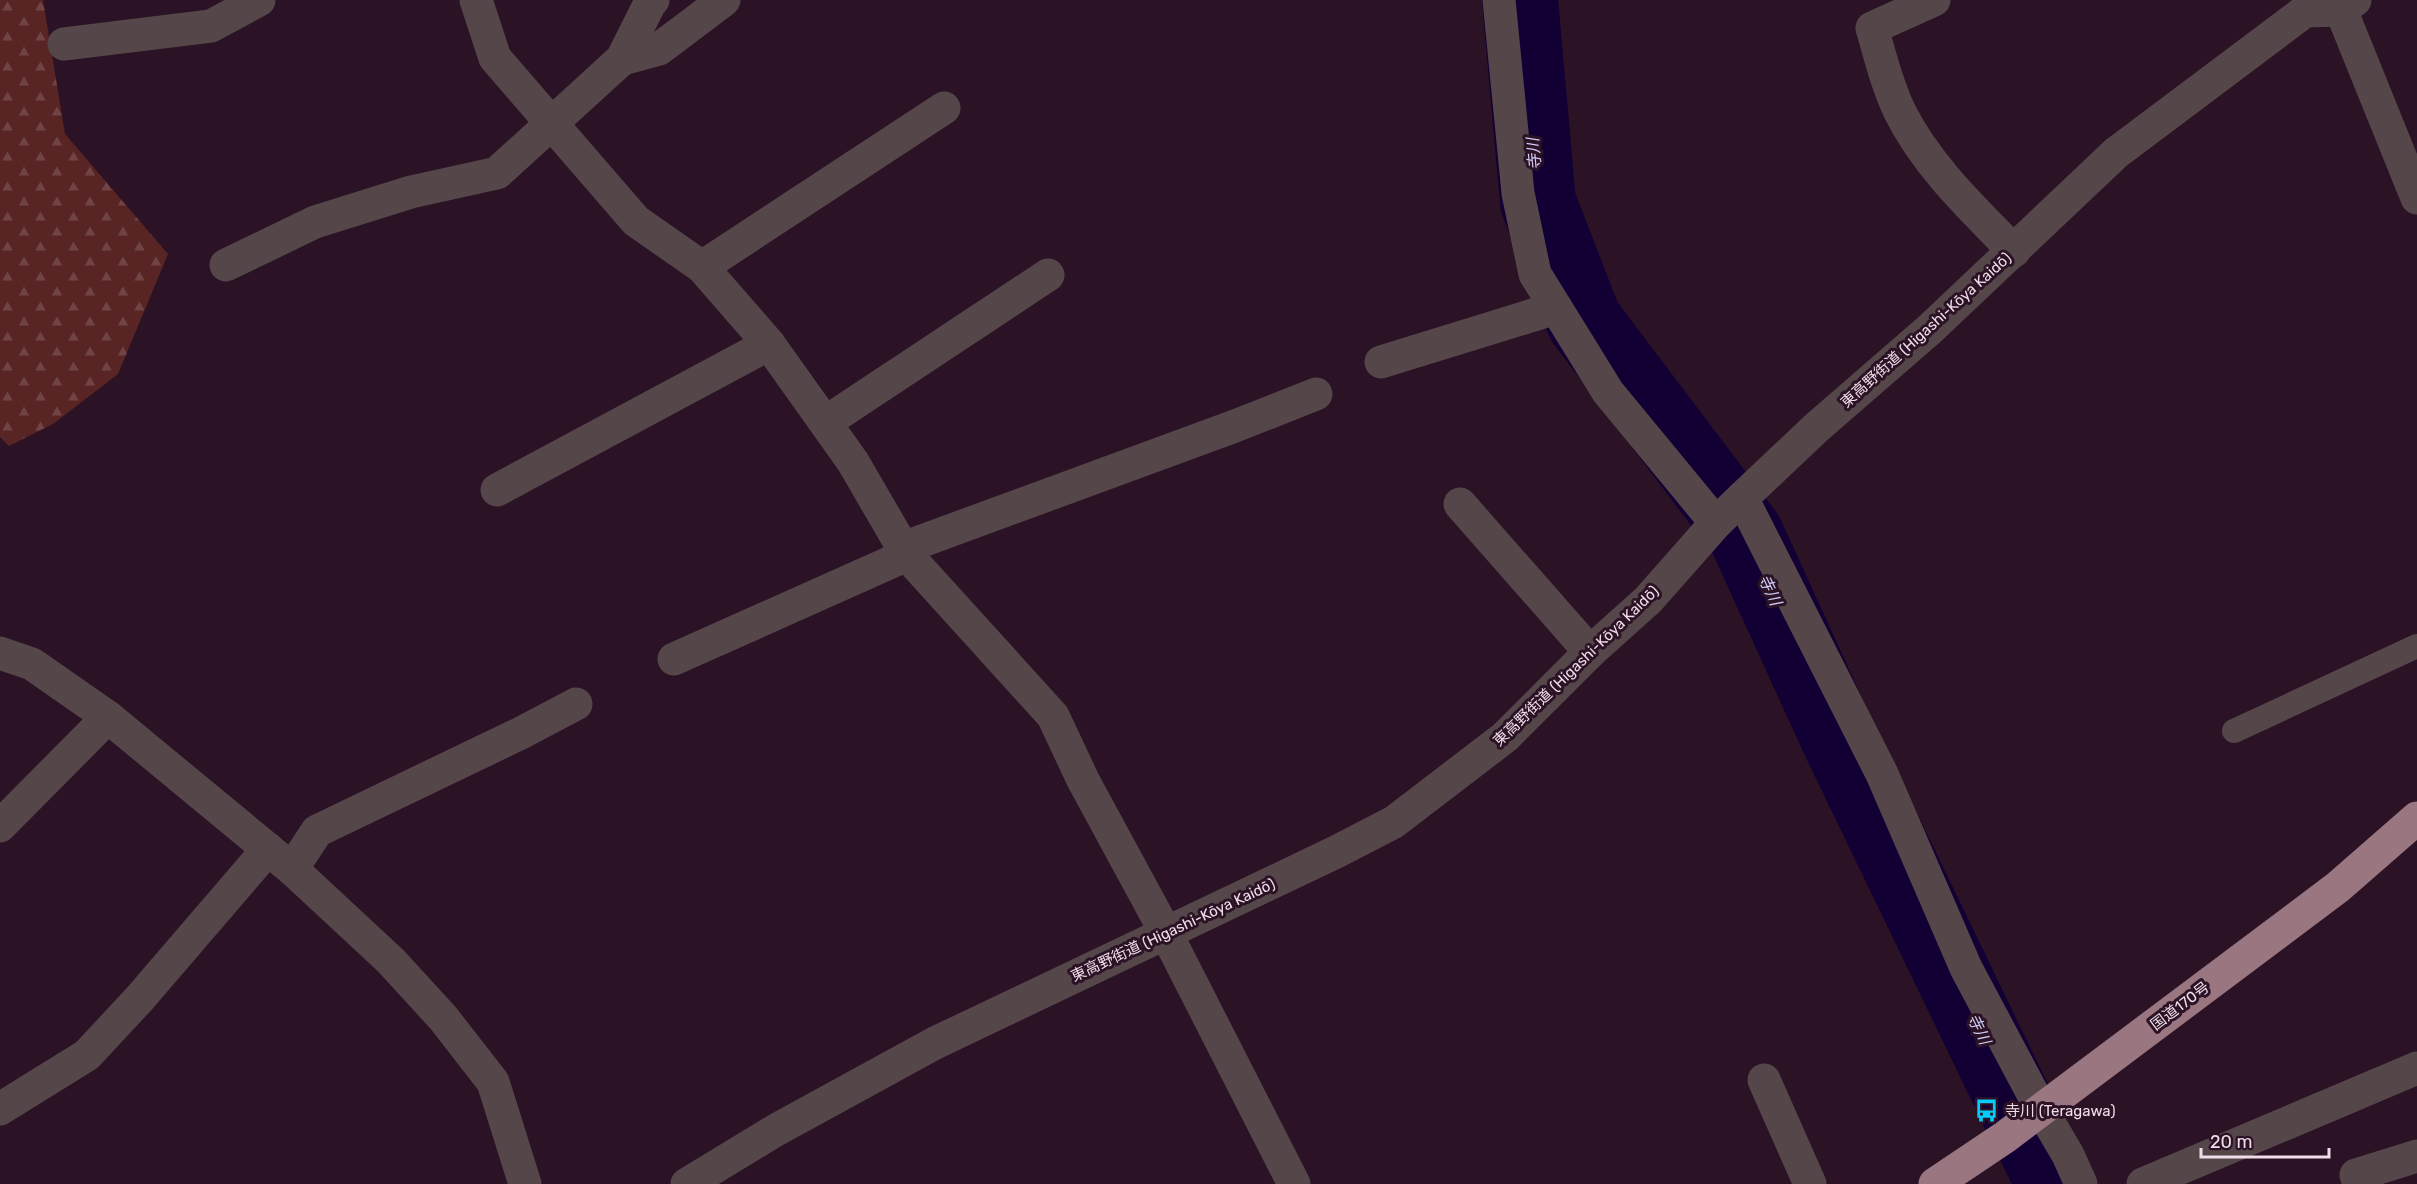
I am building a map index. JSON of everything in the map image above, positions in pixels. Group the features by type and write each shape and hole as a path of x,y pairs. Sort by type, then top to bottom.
{"highway":[{"name":"国道170号","path":"1935,1184 2005,1137 2338,887 2417,818"}],"street":[{"path":"64,44 211,26 259,0"},
{"path":"476,0 495,58 636,221 702,267 769,344 826,422 905,552 1053,716 1083,780 1166,933 1293,1184"},
{"path":"226,265 315,222 411,192 497,173 550,122 622,59 653,0"},
{"path":"622,59 659,49 724,0"},
{"path":"1499,0 1518,193 1535,274 1608,392 1716,523"},
{"path":"1934,0 1872,28 1899,111 1948,185 2014,251"},
{"name":"東高野街道 (Higashi-Kōya Kaidō)","path":"687,1184 776,1130 935,1043 1336,852 1394,822 1505,737 1590,652 1648,600 1716,523 1742,498 1816,428 1930,329 2116,153 2301,5 2348,5"},
{"path":"2348,5 2417,198"},
{"path":"702,267 944,108"},
{"path":"826,422 1048,275"},
{"path":"1381,362 1556,308"},
{"path":"497,490 769,344"},
{"path":"674,659 905,552 1316,394"},
{"path":"1742,498 1882,774 1966,968 2068,1155 2081,1184"},
{"path":"1460,504 1590,652"},
{"path":"0,653 32,663 108,717 280,859 391,961 444,1019 493,1082 525,1184"},
{"path":"1,1104 87,1055 140,998 280,859 317,831 521,733 576,704"},
{"path":"0,826 108,717"},
{"path":"2143,1184 2417,1068"},
{"path":"1764,1080 1810,1184"},
{"path":"2359,1184 2356,1175 2417,1156"}],"lane":[{"path":"2234,731 2417,646"}],"green space":[{"path":"0,0 43,0 65,134 168,254 118,374 53,424 9,446 0,437"}],"waterway":[{"name":"寺川","path":"1520,0 1538,202 1584,321 1746,535 1840,741 2054,1184"}],"place":[{"name":"寺川 (Teragawa)","path":"1987,1111"}]}
